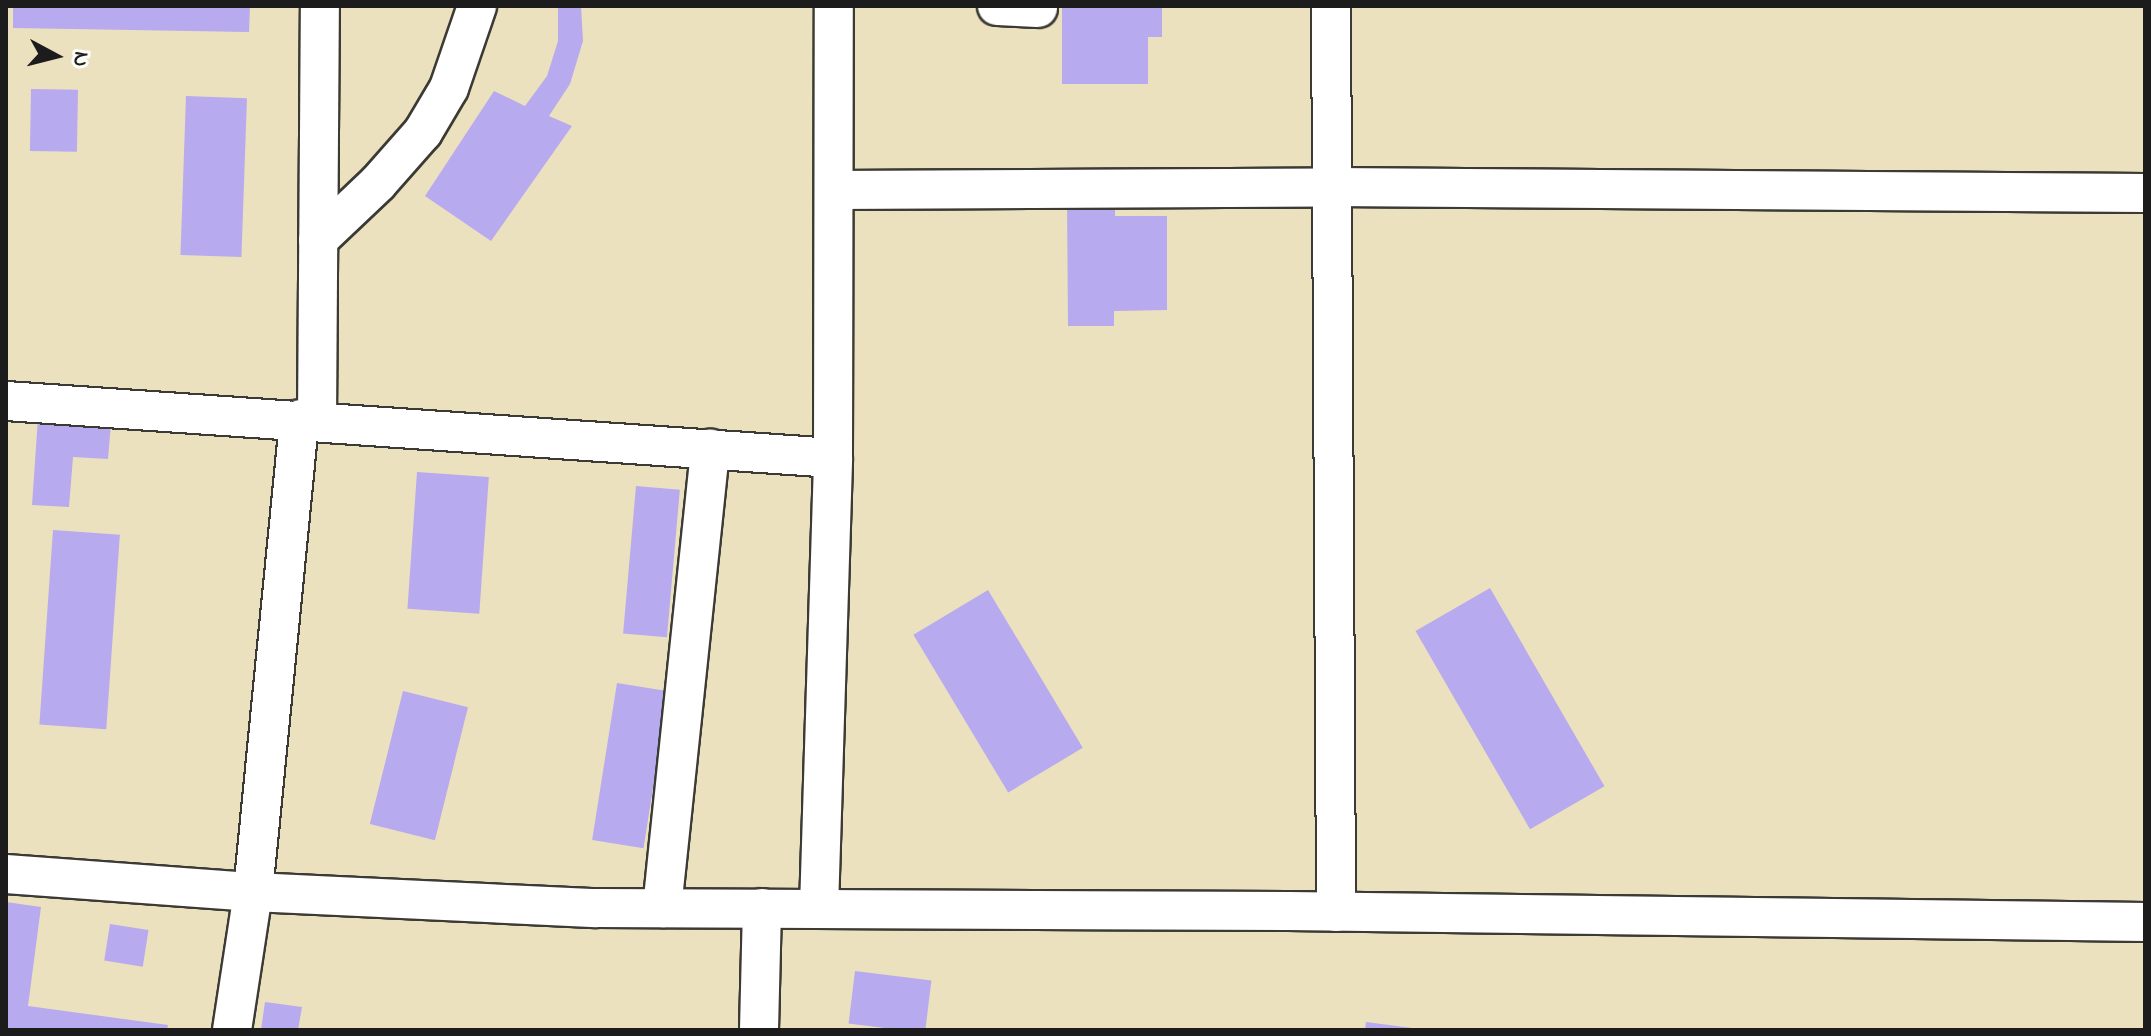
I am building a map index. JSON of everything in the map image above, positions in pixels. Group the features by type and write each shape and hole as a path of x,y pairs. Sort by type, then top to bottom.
{"street":[{"path":"232,1030 253,892 308,420 318,240 320,6"},
{"path":"318,240 378,183 423,132 449,88 477,6"},
{"path":"819,908 833,458 834,6"},
{"path":"997,6 1038,8"},
{"path":"1331,6 1336,912"},
{"path":"834,190 1332,187 2145,193"},
{"path":"6,401 833,458"},
{"path":"662,908 710,448"},
{"path":"6,874 253,892 662,908 2145,922"},
{"path":"759,1030 762,908"}],"building":[{"path":"13,6 250,6 249,32 13,28"},
{"path":"558,6 581,6 583,41 570,84 549,116 572,126 491,241 425,196 494,91 525,106 547,76 558,41"},
{"path":"1062,6 1162,6 1162,37 1148,37 1148,84 1062,84"},
{"path":"31,89 78,90 77,152 30,151"},
{"path":"186,96 247,98 241,257 180,255"},
{"path":"1067,198 1115,198 1115,216 1167,216 1167,310 1114,311 1114,326 1068,326"},
{"path":"38,418 111,423 108,459 73,457 69,507 32,505"},
{"path":"417,472 489,477 479,614 407,609"},
{"path":"636,486 680,490 667,637 623,633"},
{"path":"53,530 120,535 106,729 39,725"},
{"path":"1490,588 1604,786 1530,829 1416,631"},
{"path":"988,590 1083,748 1008,793 913,635"},
{"path":"617,683 668,691 643,848 592,840"},
{"path":"403,691 468,707 435,840 370,824"},
{"path":"6,902 41,907 28,1006 168,1025 167,1030 6,1030"},
{"path":"110,924 149,930 143,967 104,961"},
{"path":"855,971 931,980 925,1030 849,1024"},
{"path":"265,1002 302,1007 298,1030 261,1030"},
{"path":"1366,1022 1412,1028 1412,1030 1365,1030"}]}
